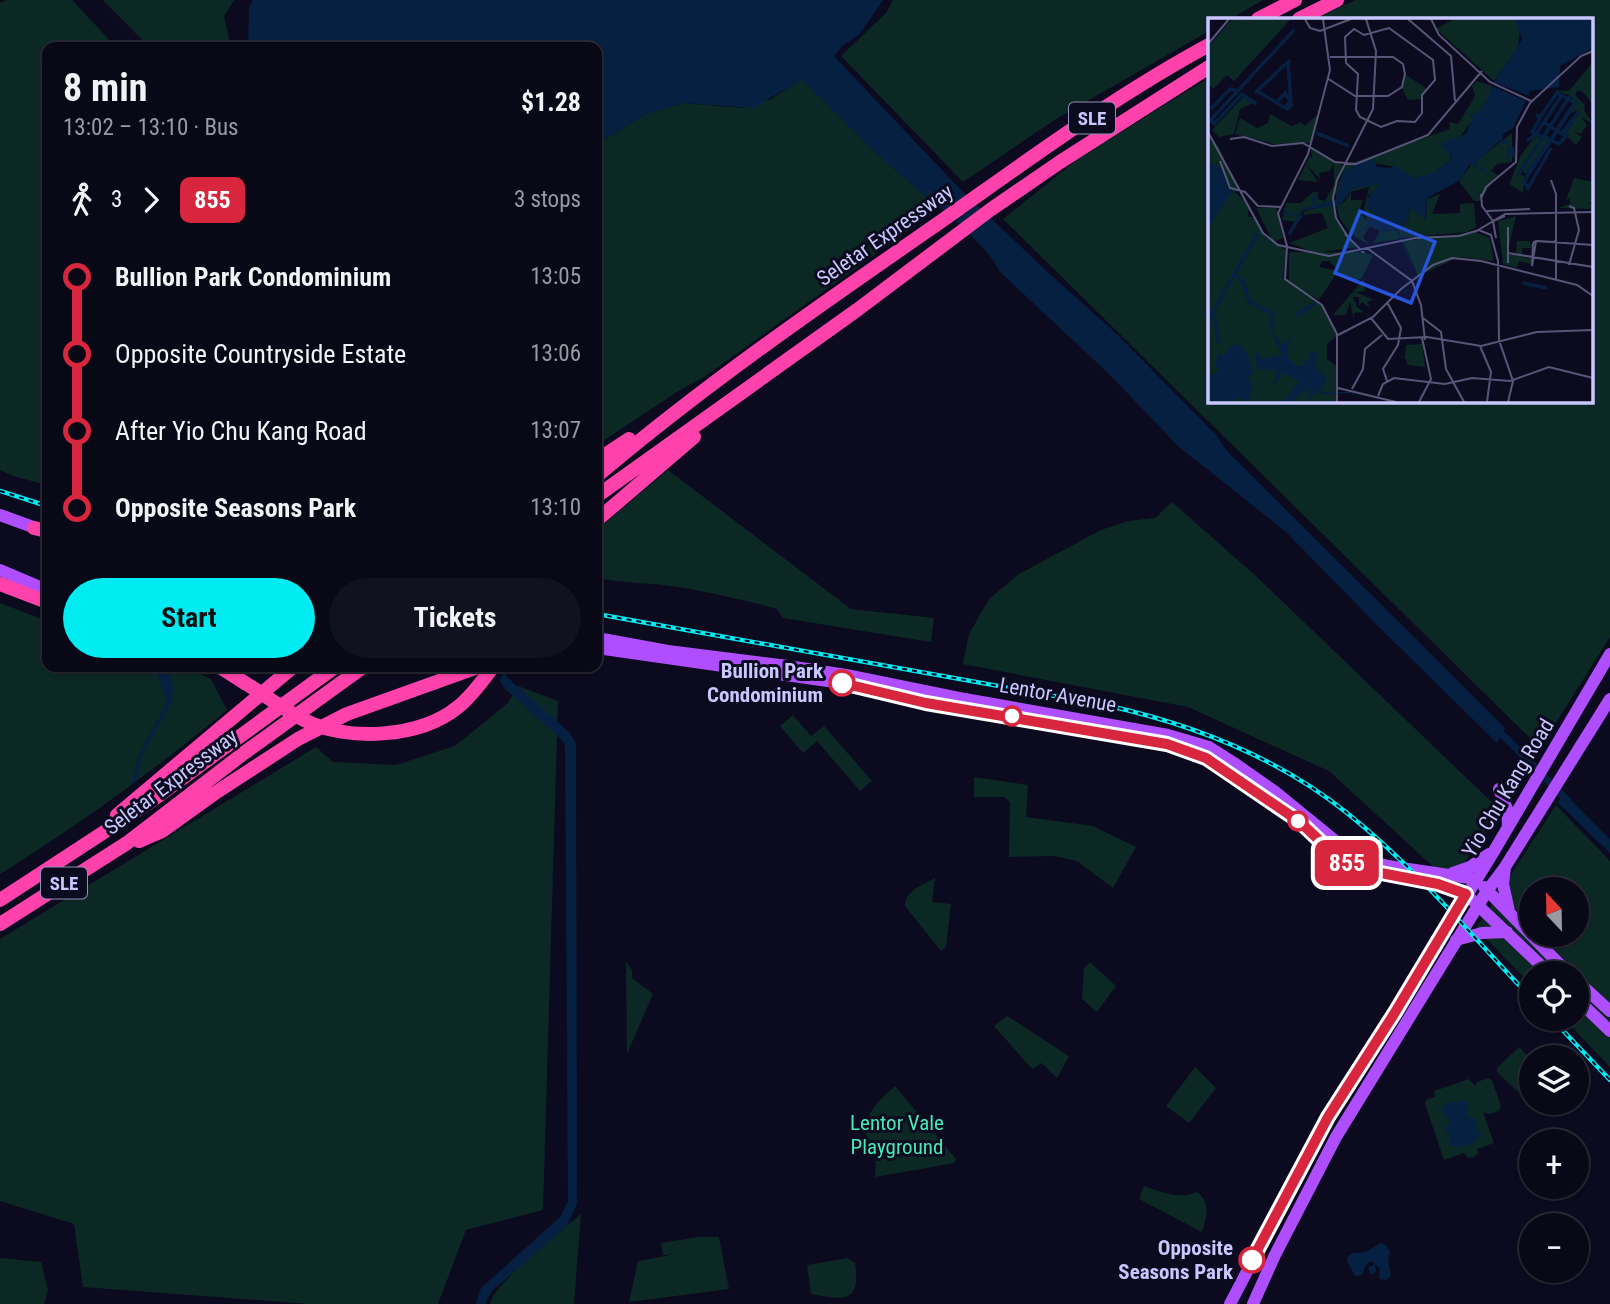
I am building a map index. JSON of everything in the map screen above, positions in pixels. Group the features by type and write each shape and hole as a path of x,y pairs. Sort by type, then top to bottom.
{"highway":[{"path":"1260,18 1295,0"},
{"path":"1301,18 1337,0"},
{"name":"Seletar Expressway","path":"602,472 664,419 977,195 1049,146 1208,47"},
{"name":"Seletar Expressway","path":"602,493 990,210 1071,154 1208,68"},
{"path":"602,516 703,429 715,412"},
{"path":"602,457 664,419"},
{"path":"0,584 42,600"},
{"path":"228,672 305,720 339,730 372,734 423,727 446,716 468,697 489,672"},
{"path":"107,831 116,816 285,672"},
{"name":"Seletar Expressway","path":"0,900 107,831 328,672"},
{"name":"Seletar Expressway","path":"0,924 127,843 244,753 356,672"},
{"path":"127,843 143,840 162,831 298,739 347,714 464,672"}],"main road":[{"path":"0,515 42,530"},
{"path":"0,570 42,588"},
{"name":"Lentor Avenue","path":"602,639 668,651 811,669 1168,735 1209,747 1234,763 1274,791 1356,857 1388,866 1476,879"},
{"name":"Lentor Avenue","path":"602,650 831,681 926,703 1167,744 1206,758 1247,784 1300,822 1339,859 1355,868 1438,884 1466,894"},
{"name":"Yio Chu Kang Road","path":"1230,1304 1328,1117 1494,851 1610,654"},
{"name":"Yio Chu Kang Road","path":"1253,1304 1285,1234 1336,1137 1456,940 1610,699"},
{"path":"1499,789 1507,809 1508,826"},
{"path":"1449,874 1470,867 1494,851"},
{"path":"1505,867 1503,884 1510,915"},
{"path":"1476,879 1556,961"},
{"path":"1438,884 1449,900 1447,926"},
{"path":"1466,894 1537,961"},
{"path":"1456,940 1482,933 1507,932"},
{"path":"1589,992 1610,1011"},
{"path":"1589,1011 1610,1031"}],"green space":[{"path":"6,0 72,0 111,42 42,42 42,484 0,470 0,3"},
{"path":"103,0 234,0 224,16 230,42 144,42"},
{"path":"893,0 1263,0 1232,18 1208,18 1208,32 1056,119 963,182 841,56 886,13"},
{"path":"1356,0 1610,0 1610,637 1540,748 1003,219 1082,156 1208,79 1208,402 1592,402 1592,18 1315,18"},
{"path":"802,79 895,170 940,208 704,377 602,442 602,141 646,114 683,103 744,108 771,99"},
{"path":"668,470 851,609 934,618 931,642 783,618 777,609 692,589 602,579 602,526"},
{"path":"1172,502 1257,577 1502,812 1450,882 1329,771 1188,707 963,664 969,634 989,599 1019,574 1101,530 1128,521 1155,518"},
{"path":"0,603 42,619 42,672 196,672 211,679 227,710 117,796 0,874"},
{"path":"518,686 558,701 543,1210 466,1230 438,1304 309,1304 83,1287 74,1224 0,1201 0,939 316,747 333,762 396,765 455,746 508,703"},
{"path":"793,715 811,736 824,726 872,781 860,791 817,741 803,753 780,726"},
{"path":"974,777 1028,785 1026,817 1093,826 1136,847 1113,888 1077,861 1054,856 1009,857 1010,802 1004,797 974,797"},
{"path":"1556,805 1610,861 1610,1067 1576,1031 1589,1031 1589,961 1519,961 1519,973 1476,928"},
{"path":"935,878 932,902 951,904 946,947 941,951 905,906 911,892"},
{"path":"626,962 632,970 632,978 653,994 627,1054"},
{"path":"1090,962 1116,986 1097,1012 1082,999 1084,968"},
{"path":"1007,1016 1069,1056 1057,1078 1042,1063 1032,1069 994,1026"},
{"path":"1519,1047 1519,1092 1497,1072 1497,1068"},
{"path":"1195,1067 1216,1088 1189,1123 1166,1106"},
{"path":"1488,1078 1492,1080 1501,1106 1499,1111 1489,1114 1483,1112 1494,1143 1477,1149 1478,1153 1474,1157 1468,1158 1464,1153 1444,1160 1425,1104 1427,1099 1435,1097 1434,1091 1469,1079 1475,1086 1477,1082"},
{"name":"Lentor Vale Playground","path":"895,1086 956,1159 955,1163 875,1177 876,1157 866,1157 867,1124 877,1103"},
{"path":"1144,1186 1177,1195 1197,1192 1206,1206 1202,1232 1139,1199"},
{"path":"581,1214 574,1304 490,1304 503,1283"},
{"path":"698,1237 719,1237 729,1289 629,1302 638,1261 676,1254 663,1255 661,1243"},
{"path":"0,1258 41,1262 48,1290 44,1304 0,1304"},
{"path":"848,1258 855,1263 856,1276 855,1286 848,1296 841,1298 811,1294 807,1265"}],"water":[{"path":"253,0 883,0 859,35 842,46 834,56 960,189 1118,335 1216,435 1227,451 1505,728 1497,743 1285,531 1179,447 1109,374 999,271 992,259 967,232 883,159 802,80 753,108 683,103 646,114 602,141 602,42 248,42 249,8"},
{"path":"157,672 168,672 173,683 172,702 142,755 137,780 130,786 139,755 167,702"},
{"path":"504,672 569,732 576,743 577,1204 567,1226 494,1289 486,1304 476,1304 481,1288 560,1217 568,1201 565,746 564,742 504,688 500,680"},
{"path":"1564,793 1610,839 1610,853 1558,803"},
{"path":"1462,1100 1468,1103 1467,1114 1476,1119 1481,1135 1471,1144 1454,1146 1450,1145 1450,1137 1445,1129 1449,1120 1442,1111 1446,1104"},
{"path":"1380,1243 1386,1245 1390,1252 1388,1258 1391,1276 1386,1280 1379,1279 1380,1269 1371,1261 1365,1266 1362,1275 1355,1276 1347,1261 1348,1256 1353,1253 1366,1252"},
{"path":"1375,1264 1376,1272 1371,1275 1368,1268"}],"waterway":[{"path":"1502,734 1568,801"}],"railway":[{"path":"0,491 42,504"},
{"path":"602,615 1105,705 1170,722 1232,745 1292,775 1347,813 1396,856 1442,902 1519,985"},
{"path":"1563,1031 1610,1080"}],"bus line":[{"name":"855","path":"842,683 926,703 1167,744 1206,758 1247,784 1300,822 1339,859 1355,868 1438,884 1466,894 1328,1117 1252,1260"}],"place":[{"name":"Bullion Park Condominium","path":"842,683"},
{"name":"Opposite Seasons Park","path":"1252,1260"}]}
